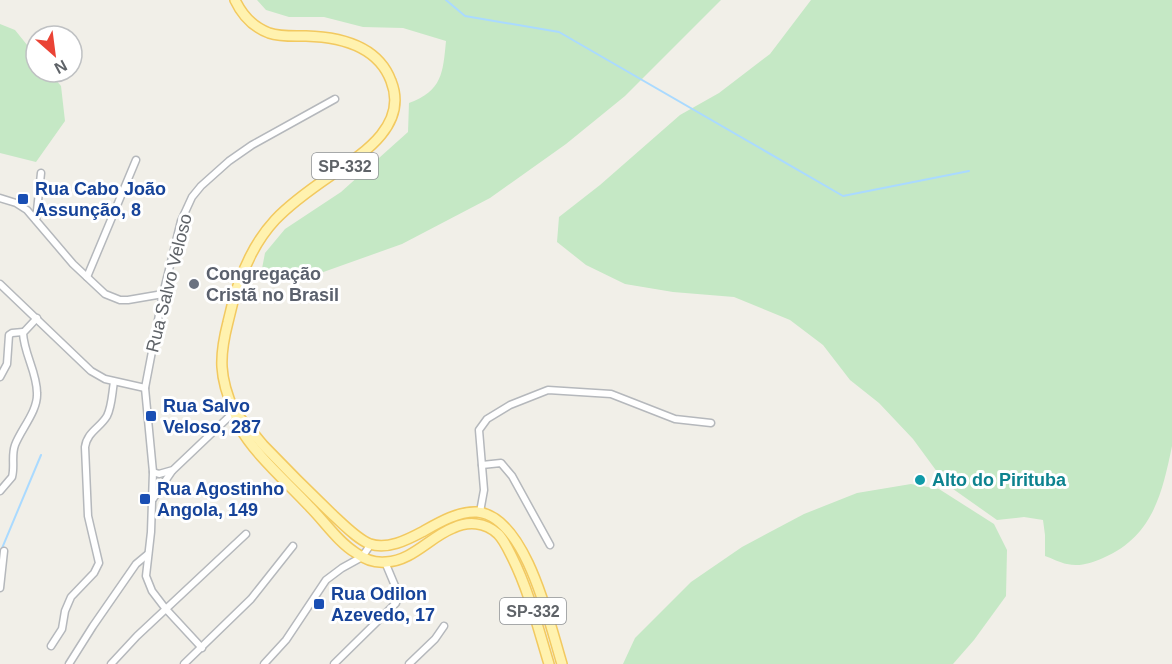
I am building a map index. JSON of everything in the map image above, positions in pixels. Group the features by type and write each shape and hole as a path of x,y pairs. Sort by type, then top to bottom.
{"main road":[{"name":"SP-332","path":"235,0 243,15 269,33 286,37 330,38 349,42 375,56 387,71 393,84 395,103 391,119 373,145 292,204 275,220 253,248 230,312 222,352 222,379 239,425 273,469 347,546 362,557 374,562 384,562 409,554 452,528 471,524 488,527 502,539 519,572 549,664"},
{"name":"SP-332","path":"234,412 322,504 351,530 371,544"},
{"name":"SP-332","path":"480,512 495,518 514,536 535,581 562,664"},
{"path":"384,562 390,550 417,535 457,515 480,512"},
{"path":"371,544 387,546 417,535"}],"street":[{"name":"Rua Salvo Veloso","path":"202,648 165,608 149,585 146,576 153,472 146,388 163,294 181,221 192,197 201,186 229,161 252,145 335,99"},
{"path":"87,277 136,160"},
{"path":"36,221 41,173"},
{"path":"0,198 19,204 73,264 105,294 120,300 163,294"},
{"path":"0,284 99,377 146,388"},
{"path":"0,377 7,364 9,335 23,332 37,318"},
{"path":"0,491 12,477 12,456 15,444 37,397 35,380 25,350 23,332"},
{"path":"51,646 62,629 65,610 71,597 94,573 99,563 88,516 85,447 87,437 108,414 114,382"},
{"path":"480,512 484,490 479,430 487,418 510,405 548,390 611,394 675,419 711,423"},
{"path":"152,500 173,470 234,412"},
{"path":"482,465 501,463 512,476 550,545"},
{"path":"153,472 159,474 173,470"},
{"path":"111,664 165,608 246,534"},
{"path":"264,664 286,640 326,580 362,557 371,544"},
{"path":"184,664 251,599 293,546"},
{"path":"0,588 4,551"},
{"path":"69,664 136,564 148,555"},
{"path":"334,664 396,603 398,592 384,562"},
{"path":"409,664 435,639 444,626"}],"green space":[{"path":"257,0 721,0 625,96 566,144 490,198 402,244 315,275 260,279 265,253 285,229 341,192 408,132 409,103 428,93 439,80 446,41 403,28 363,27 324,17 289,17 266,10"},
{"path":"811,0 1172,0 1172,446 1164,481 1152,512 1133,539 1120,549 1099,560 1081,565 1064,563 1045,556 1043,520 1024,517 997,520 946,484 913,439 879,403 850,380 823,345 790,320 734,297 673,292 625,284 586,265 557,242 559,217 600,185 680,115 719,93 770,54"},
{"path":"0,24 15,30 24,41 24,84 59,84 61,86 65,121 36,162 0,153"},
{"path":"911,484 939,489 994,524 1007,550 1006,596 974,640 953,664 623,664 635,638 691,582 742,547 804,514 857,493"}],"waterway":[{"path":"446,0 465,16 559,32 843,196 969,171"},
{"path":"0,553 41,455"}],"place":[{"name":"Rua Cabo João Assunção, 8","path":"23,199"},
{"name":"Congregação Cristã no Brasil","path":"194,284"},
{"name":"Rua Salvo Veloso, 287","path":"151,416"},
{"name":"Alto do Pirituba","path":"920,480"},
{"name":"Rua Agostinho Angola, 149","path":"145,499"},
{"name":"Rua Odilon Azevedo, 17","path":"319,604"}]}
